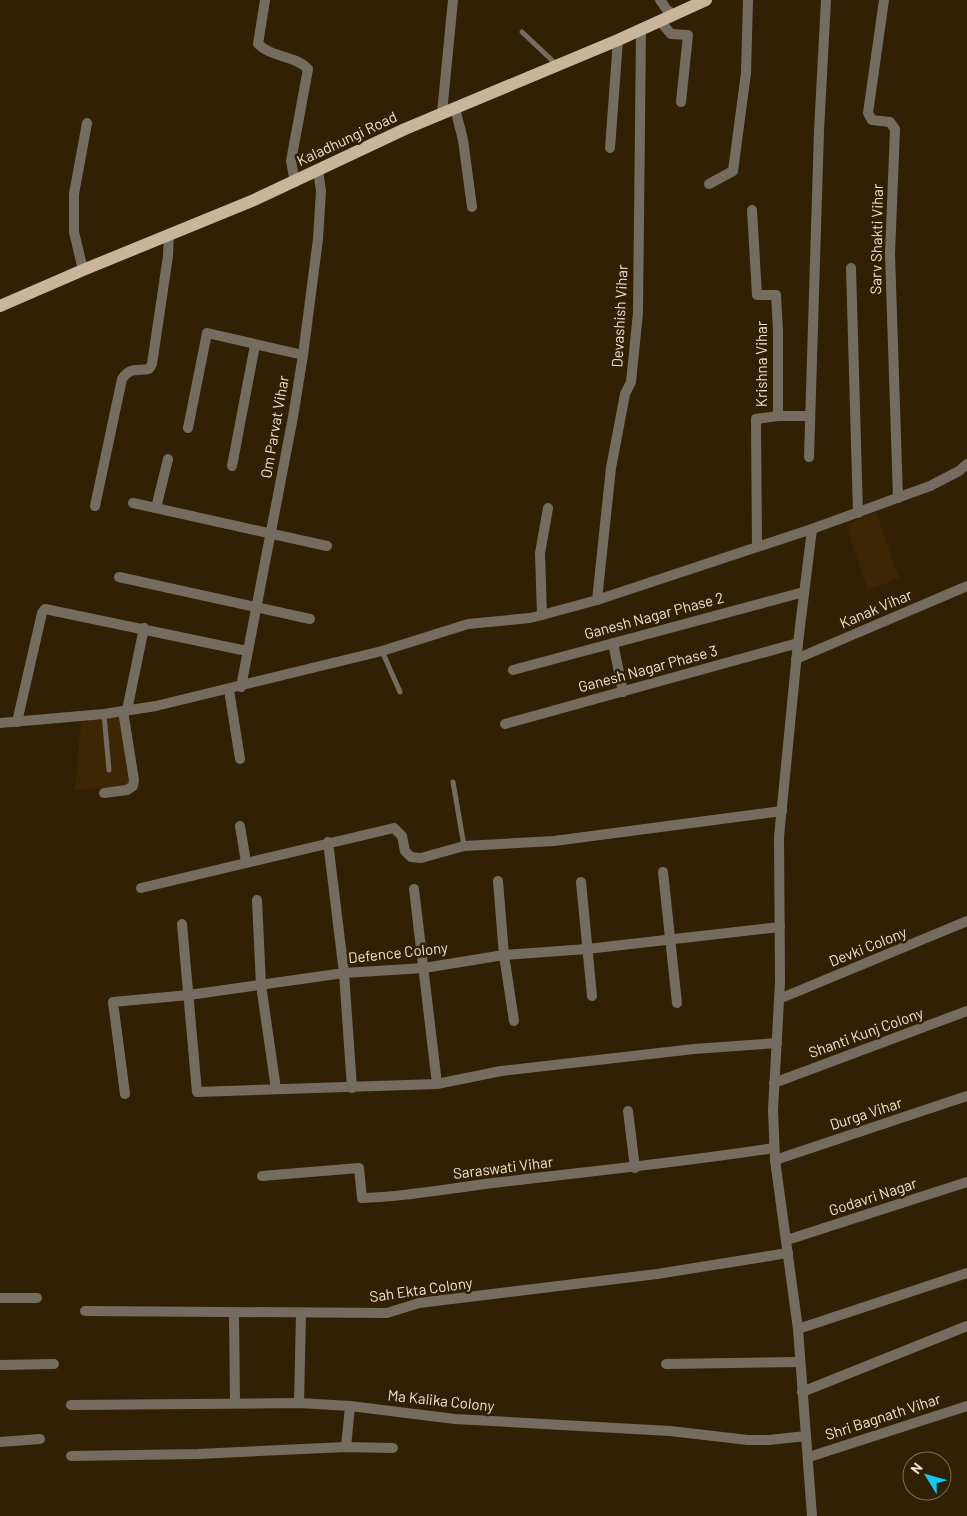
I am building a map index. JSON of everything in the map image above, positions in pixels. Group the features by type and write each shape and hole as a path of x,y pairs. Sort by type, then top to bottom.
{"main road":[{"name":"Kaladhungi Road","path":"0,306 295,182 442,113 618,40 706,0"}],"street":[{"path":"265,0 258,44 265,50 301,62 308,69 291,161 295,182"},
{"path":"442,113 453,0"},
{"path":"660,0 667,10 674,14"},
{"path":"709,184 733,171 746,73 748,0"},
{"path":"809,457 819,131 826,0"},
{"name":"Sarv Shakti Vihar","path":"884,0 868,113 872,120 890,122 895,129 890,254 898,498"},
{"path":"660,21 671,34 688,34 681,102"},
{"name":"Devashish Vihar","path":"597,600 611,468 625,394 631,382 638,313 641,30"},
{"path":"610,148 618,40"},
{"path":"455,108 463,140 472,206"},
{"path":"83,270 74,232 74,194 87,123"},
{"name":"Om Parvat Vihar","path":"241,687 303,355 318,239 321,190 318,170"},
{"name":"Krishna Vihar","path":"752,210 757,295 776,295 778,331 778,416 756,419 756,547"},
{"path":"95,506 122,379 126,372 131,369 149,369 152,364 168,256 169,234"},
{"path":"851,268 858,513"},
{"path":"188,428 207,333 303,355"},
{"path":"232,466 255,345"},
{"path":"778,416 810,416"},
{"path":"156,508 168,459"},
{"path":"0,724 104,714 156,706 229,690 382,651 468,624 530,618 542,615 597,600 858,513 930,486 959,471 967,464"},
{"path":"133,503 271,532 327,546"},
{"path":"542,615 540,553 548,508"},
{"path":"812,529 796,659 779,837 779,999 774,1083 775,1160 798,1329 812,1516"},
{"path":"119,577 310,619"},
{"name":"Kanak Vihar","path":"796,659 967,586"},
{"name":"Ganesh Nagar Phase 2","path":"513,670 804,592"},
{"path":"17,722 42,613 45,609 144,628 247,651"},
{"path":"104,793 127,790 133,786 134,780 125,711 144,628"},
{"path":"613,643 623,692"},
{"name":"Ganesh Nagar Phase 3","path":"505,724 798,644"},
{"path":"229,690 240,759"},
{"path":"141,888 328,842 394,828 402,836 405,851 411,857 421,858 464,846 554,841 782,811"},
{"path":"240,826 246,862"},
{"path":"328,842 344,973 352,1088"},
{"path":"663,872 677,1003"},
{"path":"498,881 504,955 514,1021"},
{"path":"581,882 592,996"},
{"path":"414,889 438,1084"},
{"path":"257,900 261,985 276,1089"},
{"name":"Devki Colony","path":"779,999 967,921"},
{"path":"182,924 197,1092 438,1084 501,1071 694,1049 777,1043"},
{"name":"Defence Colony","path":"125,1094 113,1002 189,995 344,973 424,968 504,955 587,949 780,927"},
{"name":"Shanti Kunj Colony","path":"774,1083 967,1011"},
{"name":"Durga Vihar","path":"775,1160 967,1096"},
{"path":"628,1112 634,1168"},
{"name":"Saraswati Vihar","path":"262,1176 359,1168 362,1198 399,1197 500,1182 634,1168 774,1148"},
{"name":"Godavri Nagar","path":"787,1240 967,1182"},
{"name":"Sah Ekta Colony","path":"85,1311 386,1313 419,1303 657,1274 788,1254"},
{"path":"798,1329 967,1273"},
{"path":"0,1298 36,1298"},
{"path":"234,1312 235,1402"},
{"path":"299,1402 301,1313"},
{"path":"802,1392 967,1326"},
{"path":"666,1364 800,1362"},
{"path":"0,1365 54,1364"},
{"name":"Ma Kalika Colony","path":"72,1405 299,1402 350,1406 455,1419 670,1431 748,1440 806,1436"},
{"path":"346,1447 350,1406"},
{"name":"Shri Bagnath Vihar","path":"809,1457 967,1406"},
{"path":"0,1442 40,1439"},
{"path":"72,1456 198,1454 346,1447 393,1448"}],"lane":[{"path":"522,32 558,65"},
{"path":"382,651 400,692"},
{"path":"104,714 110,770"},
{"path":"453,782 464,846"}],"shaded area":[{"path":"876,512 899,578 868,590 846,525"},
{"path":"119,716 131,780 128,786 75,790 81,722"}]}
